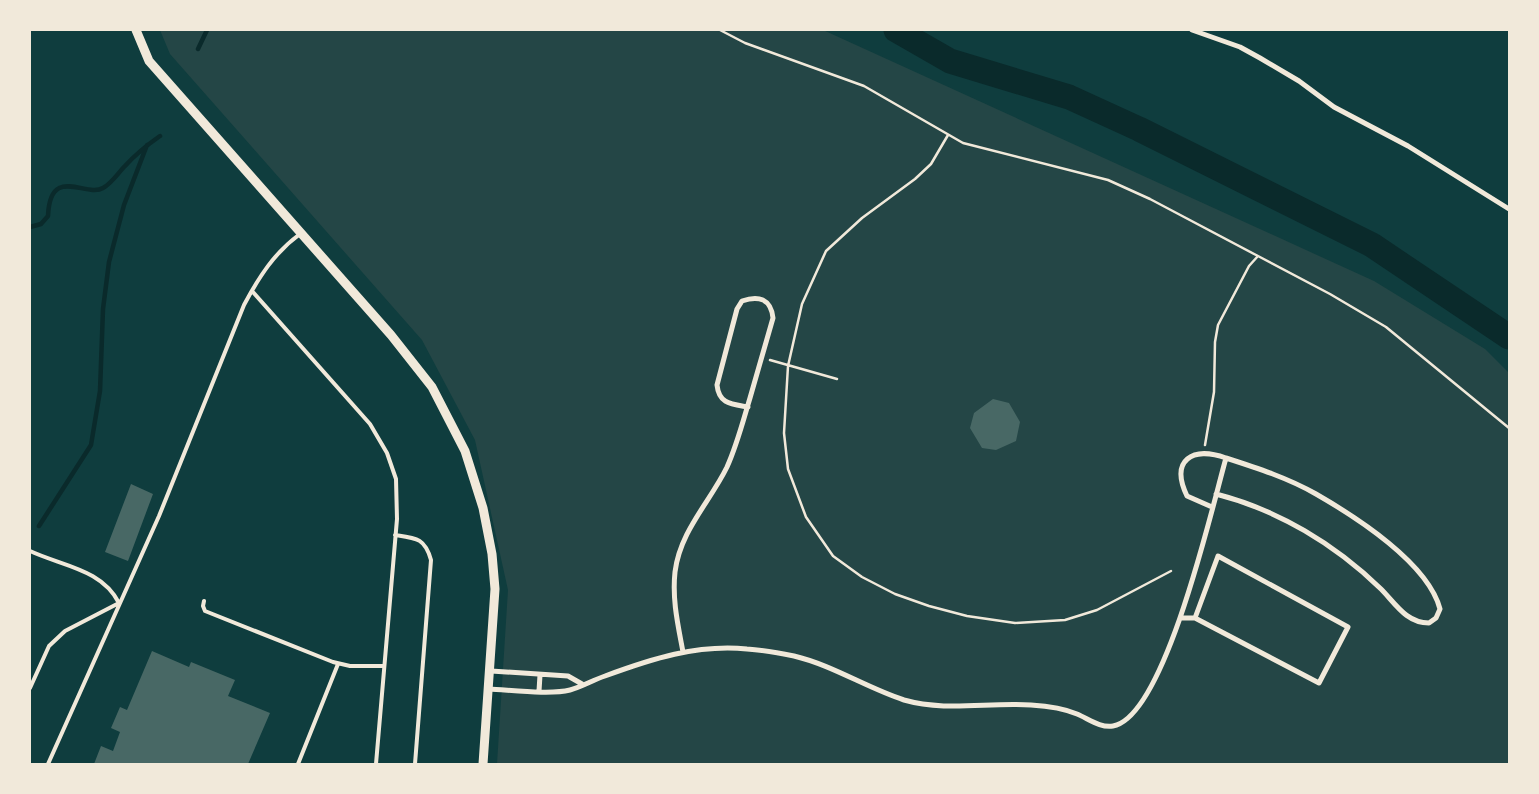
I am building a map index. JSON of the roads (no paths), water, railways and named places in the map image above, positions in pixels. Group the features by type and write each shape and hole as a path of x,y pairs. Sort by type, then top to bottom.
{"street":[{"path":"136,30 149,61 391,335 432,387 465,451 482,508 492,554 495,589 491,671 482,764"},
{"path":"1192,30 1240,47 1260,58 1299,81 1334,107 1408,146 1509,209"},
{"path":"683,652 674,606 675,571 692,522 726,468 748,407 773,318 772,309 767,301 760,298 742,301 737,309 717,386 718,395 722,401 748,407"},
{"path":"1212,507 1187,496 1181,483 1180,472 1190,457 1202,452 1267,472 1315,493 1357,520 1414,567 1437,596 1440,609 1436,618 1429,623 1412,621 1356,567 1296,525 1259,508 1216,494"},
{"path":"489,689 562,692 662,656 705,648 747,649 795,656 841,674 876,691 920,704 962,708 1018,704 1048,706 1076,714 1097,724 1111,726 1131,717 1141,705 1165,659 1181,618 1226,458"},
{"path":"1181,618 1195,618 1319,684 1348,627 1218,556 1195,618"},
{"path":"491,671 568,676 582,684"},
{"path":"539,691 540,675"}],"lane":[{"path":"48,764 159,516 252,291 260,276 283,246 301,232"},
{"path":"252,291 356,408 387,453 396,479 395,535 376,764"},
{"path":"395,535 416,538 422,542 428,548 431,560 415,764"},
{"path":"30,551 98,578 114,592 119,603"},
{"path":"204,601 203,606 206,611 338,664 383,666"},
{"path":"30,688 49,646 65,631 119,603"},
{"path":"298,764 338,664"}],"waterway":[{"path":"198,49 207,30"},
{"path":"896,30 950,61 1069,97 1139,129 1372,245 1509,337"},
{"path":"30,227 41,224 48,216 50,200 55,191 62,187 70,186 96,190 103,188 137,154 160,136"},
{"path":"39,526 91,445 100,391 103,309 109,262 124,205 147,145"}]}
